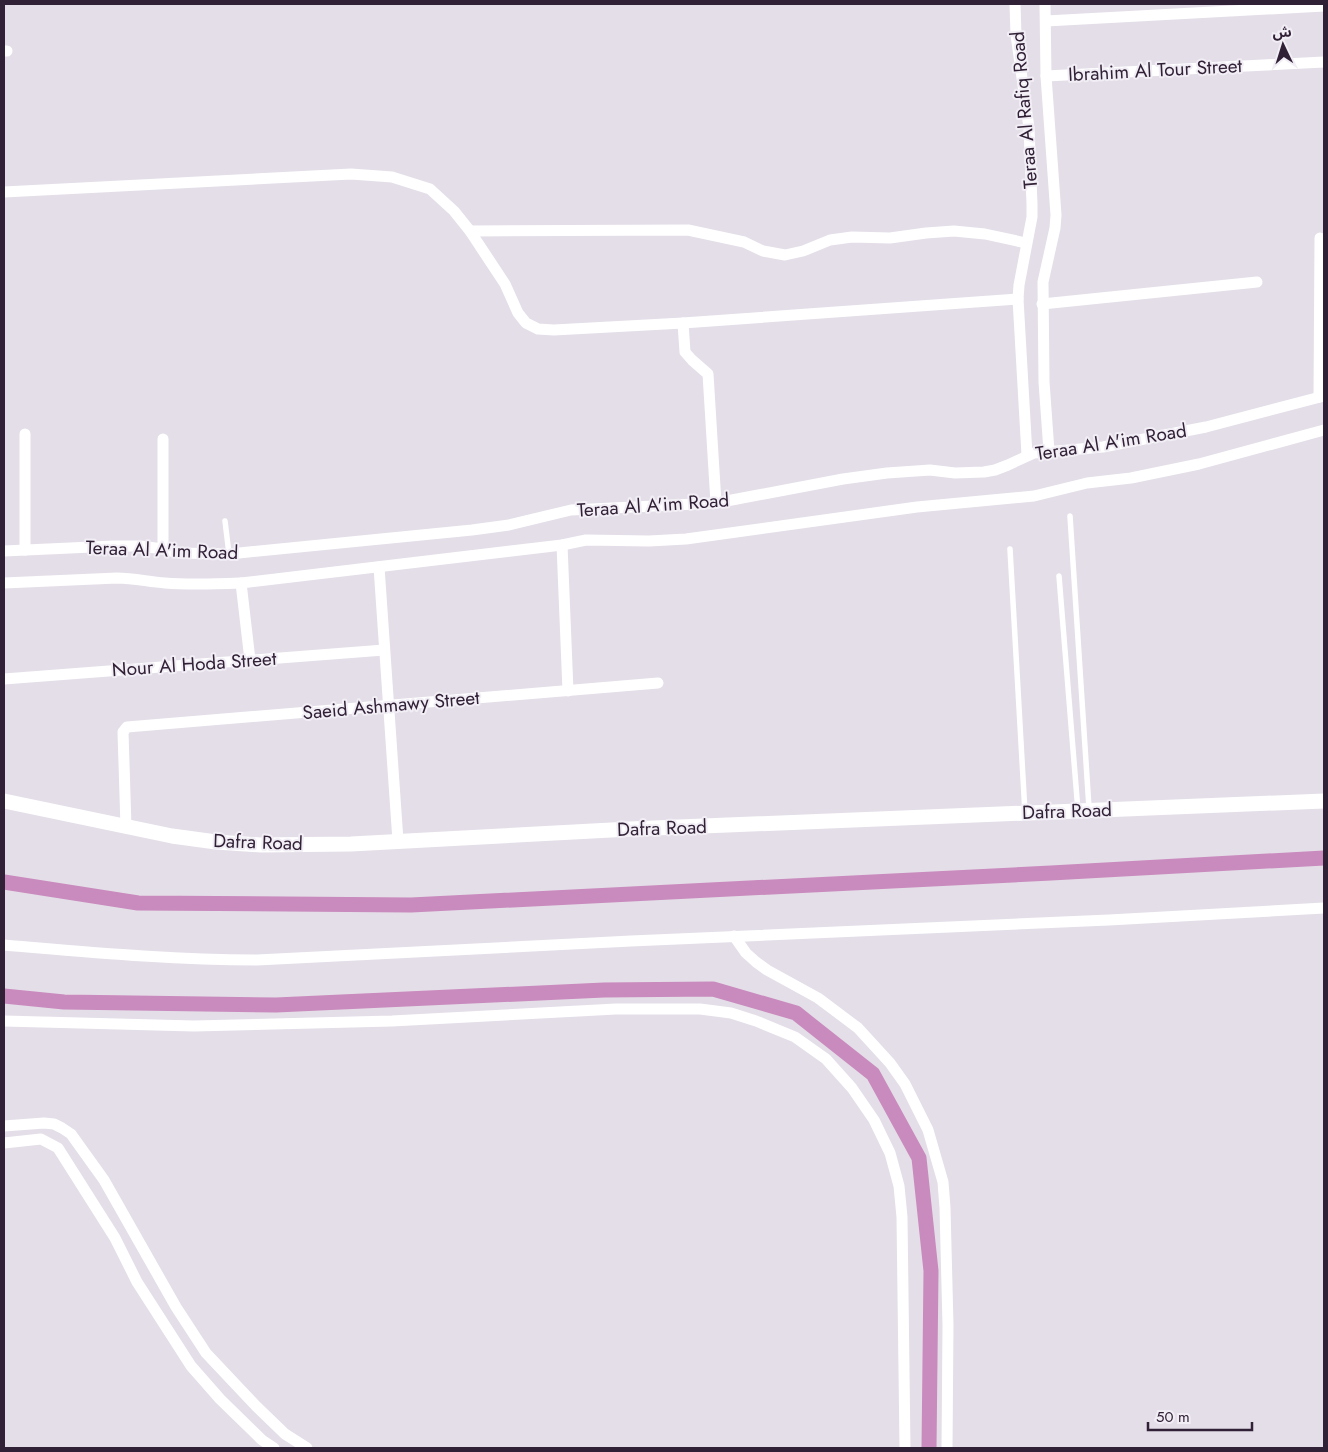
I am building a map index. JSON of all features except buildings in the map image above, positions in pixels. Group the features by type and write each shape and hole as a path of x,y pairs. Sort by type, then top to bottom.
{"main road":[{"name":"Dafra Road","path":"4,800 172,836 216,842 261,845 332,844 640,828 1324,801"}],"street":[{"name":"Teraa Al Rafiq Road","path":"1015,4 1016,35 1029,128 1032,204 1032,217 1020,276 1018,299 1027,455"},
{"name":"Teraa Al Rafiq Road","path":"1045,4 1046,76 1056,215 1055,228 1042,282 1044,382 1049,451"},
{"path":"1046,21 1324,6"},
{"name":"Ibrahim Al Tour Street","path":"1046,76 1324,62"},
{"path":"4,192 351,174 392,177 430,189 454,211 505,284 518,313 526,323 538,328 554,330 683,323 1018,299"},
{"path":"470,232 688,230 744,242 763,251 785,254 803,251 830,240 852,237 890,238 954,231 985,234 1026,243"},
{"path":"1320,238 1322,396"},
{"path":"1042,304 1257,282"},
{"path":"683,323 685,352 708,374 716,503"},
{"name":"Teraa Al A'im Road","path":"4,551 140,546 178,553 229,554 472,530 509,525 571,510 716,503 843,479 887,474 930,470 973,473 995,470 1034,453 1102,447 1186,430 1206,428 1322,396"},
{"name":"Teraa Al A'im Road","path":"4,583 133,578 162,583 199,585 241,583 562,545 586,540 650,541 686,539 917,507 1034,496 1087,483 1132,478 1199,464 1324,430"},
{"path":"25,434 25,550"},
{"path":"163,439 163,549"},
{"path":"562,545 568,691"},
{"path":"379,567 398,841"},
{"path":"241,583 250,660"},
{"name":"Nour Al Hoda Street","path":"4,679 384,650"},
{"name":"Saeid Ashmawy Street","path":"126,827 123,732 127,726 658,683"},
{"path":"4,945 216,960 257,960 734,936 1090,921 1324,908"},
{"path":"734,936 746,953 756,962 818,998 858,1028 890,1063 905,1084 928,1130 943,1182 945,1208 948,1326 948,1448"},
{"path":"4,1021 203,1026 392,1021 616,1008 700,1009 731,1013 756,1021 795,1038 826,1059 852,1088 874,1120 890,1153 899,1186 902,1217 905,1448"},
{"path":"4,1126 31,1123 49,1124 62,1128 71,1134 104,1180 176,1307 206,1353 285,1434 307,1448"},
{"path":"4,1143 41,1139 58,1148 115,1238 138,1282 191,1366 220,1399 262,1440 274,1448"}],"lane":[{"path":"1070,516 1084,811"},
{"path":"225,521 229,554"},
{"path":"1010,549 1025,813"},
{"path":"1059,576 1084,811"}],"waterway":[{"path":"4,882 138,903 411,905 1324,858"},
{"path":"4,996 64,1002 276,1005 604,990 713,989 796,1013 873,1074 919,1158 931,1271 929,1448"}]}
